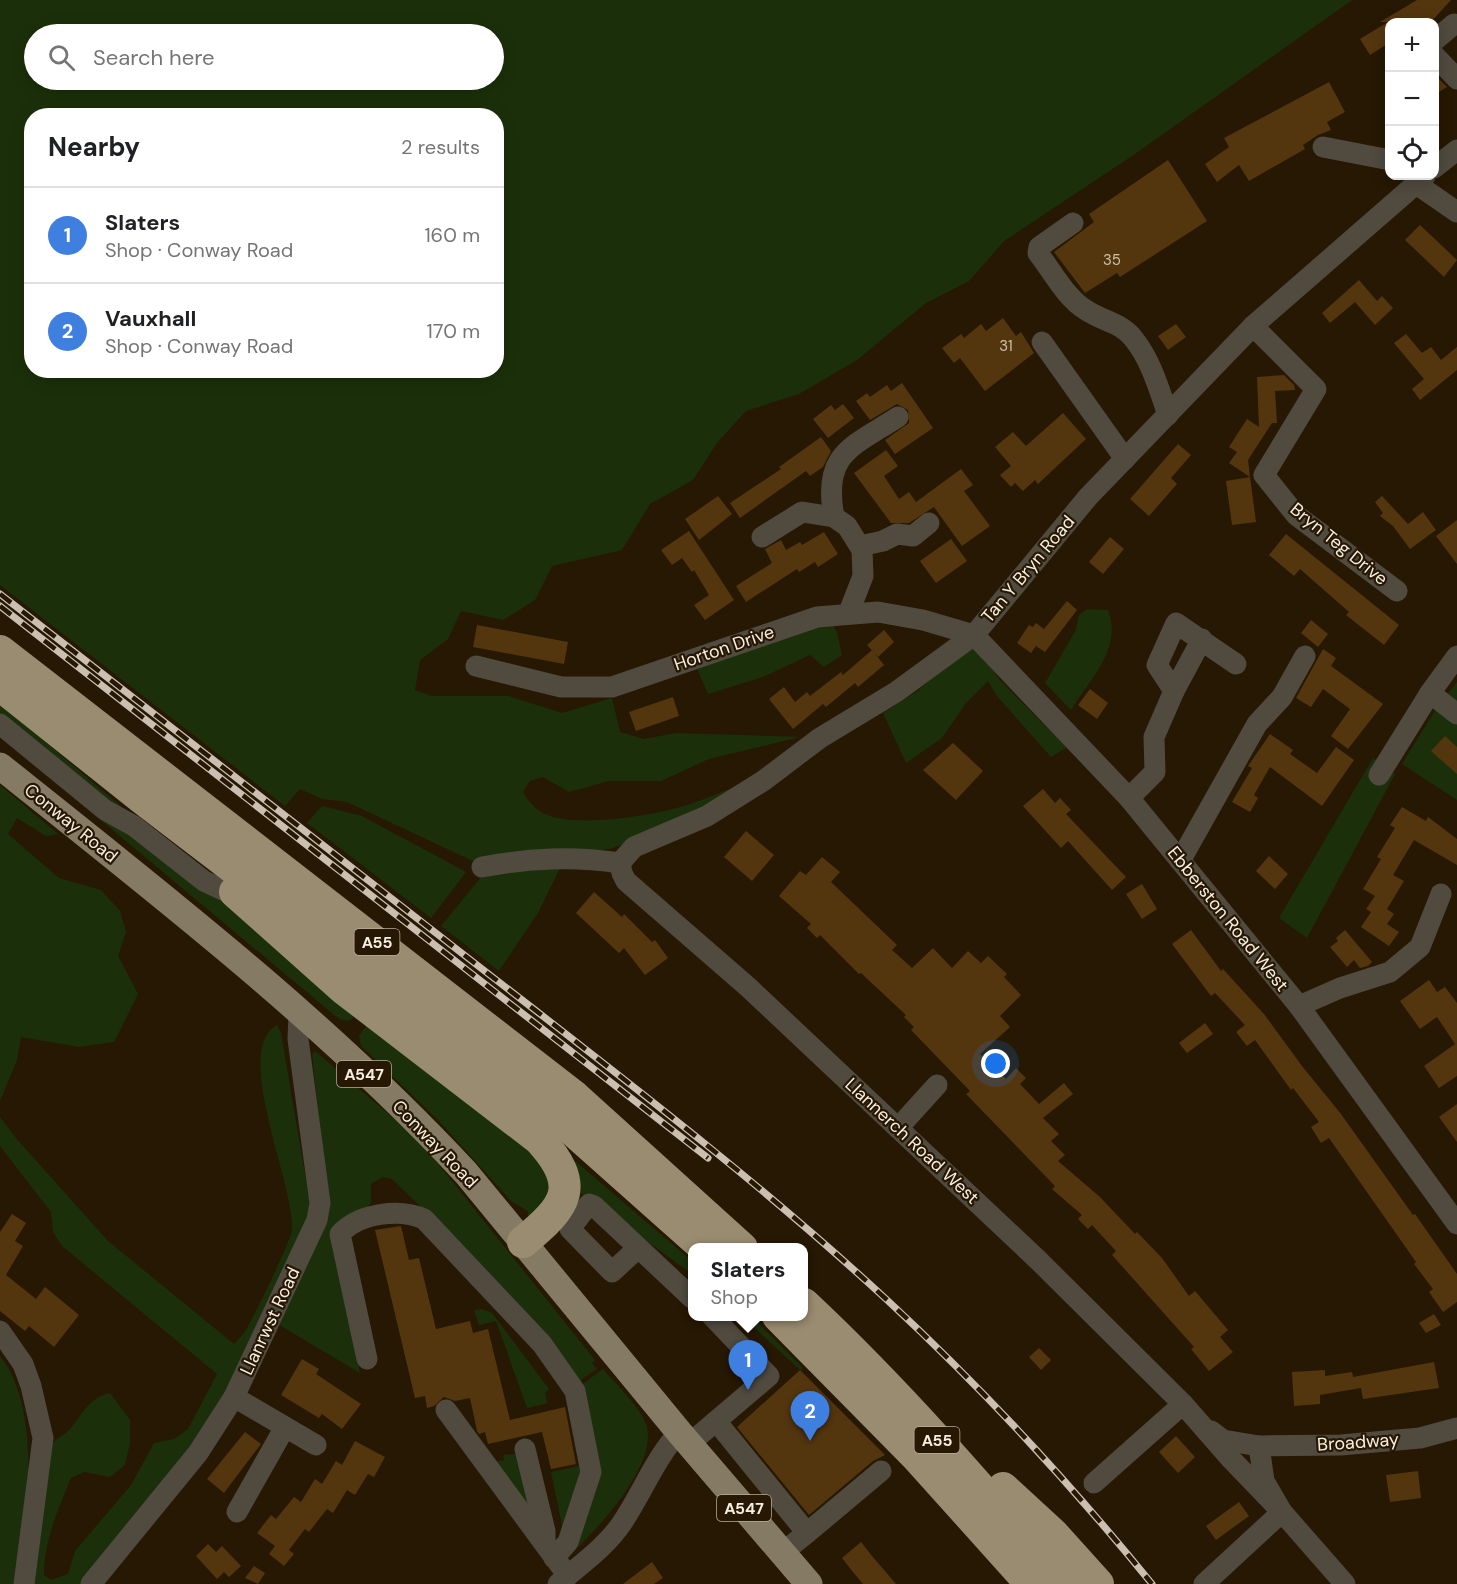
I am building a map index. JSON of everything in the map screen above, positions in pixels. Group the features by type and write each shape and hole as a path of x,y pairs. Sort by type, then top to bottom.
{"highway":[{"name":"A55","path":"0,651 575,1097 736,1243"},
{"name":"A55","path":"0,685 143,799 551,1111 699,1243"},
{"path":"143,799 242,899 344,989 539,1139 555,1157 563,1175 565,1190 559,1208 523,1242"},
{"name":"A55","path":"808,1308 870,1365 1063,1584"},
{"name":"A55","path":"782,1321 917,1457 1031,1584"},
{"path":"870,1365 1053,1534 1098,1584"}],"main road":[{"name":"Conway Road","path":"0,766 225,949 430,1134 809,1584"}],"street":[{"path":"1439,37 1454,24"},
{"path":"1439,60 1457,79"},
{"path":"1323,147 1385,159"},
{"path":"1439,164 1457,150"},
{"name":"Tan Y Bryn Road","path":"621,863 634,847 707,816 763,781 820,738 896,692 974,635 1088,497 1253,326 1419,180"},
{"path":"1421,180 1457,212"},
{"path":"1073,223 1039,247 1038,253 1074,301 1086,311 1122,327 1134,340 1153,373 1168,415"},
{"name":"Bryn Teg Drive","path":"1253,326 1316,389 1264,475 1296,515 1397,591"},
{"path":"1042,342 1125,459"},
{"path":"834,517 830,496 831,484 835,465 841,455 898,417"},
{"path":"762,537 802,512 834,517 847,526 862,550 863,576 849,612"},
{"path":"860,546 883,541 897,534 913,536 929,523"},
{"name":"Horton Drive","path":"476,666 561,687 612,687 816,617 849,612 878,612 923,620 974,635"},
{"path":"1174,691 1157,665 1176,623 1236,664"},
{"name":"Ebberston Road West","path":"974,635 1129,798 1299,1006 1457,1224"},
{"path":"1129,798 1155,772 1154,737 1174,691 1202,639"},
{"path":"1180,861 1257,724 1282,697 1305,656"},
{"path":"1379,775 1430,693 1457,656"},
{"path":"1430,693 1457,714"},
{"path":"0,723 105,810 134,826 204,881 242,899"},
{"path":"482,867 518,860 570,858 621,863"},
{"name":"Llannerch Road West","path":"621,863 621,873 626,881 748,987 1038,1260 1183,1404 1345,1584"},
{"path":"1299,1006 1340,988 1390,972 1420,947 1441,894"},
{"name":"Llanrwst Road","path":"91,1584 198,1453 234,1397 320,1211 298,1039 299,1015"},
{"path":"898,1128 937,1085"},
{"path":"367,1359 340,1234 352,1224 373,1216 412,1213 430,1225 542,1344 575,1391 591,1472 568,1542 550,1551"},
{"path":"638,1248 688,1293"},
{"path":"525,1449 550,1551 563,1580 596,1552 621,1524 665,1448 716,1422 769,1376 716,1321"},
{"path":"0,1331 23,1364 32,1386 43,1438 24,1584"},
{"path":"234,1397 316,1445"},
{"path":"1094,1483 1183,1404"},
{"path":"446,1410 550,1551"},
{"path":"716,1422 807,1533"},
{"name":"Llannerch Road West","path":"1202,1425 1222,1440 1259,1446 1264,1481 1282,1512"},
{"path":"237,1512 285,1427"},
{"name":"Broadway","path":"1259,1446 1364,1443 1420,1438 1457,1428"},
{"path":"782,1553 881,1471"},
{"path":"1204,1584 1282,1512"}],"green space":[{"path":"0,0 1352,0 1135,154 1004,241 969,281 926,303 857,360 799,394 746,411 717,443 693,480 650,504 622,550 552,566 535,600 503,620 461,611 448,639 420,660 415,690 432,696 508,696 562,713 612,698 620,732 644,739 676,733 800,737 709,759 661,781 609,781 569,792 543,777 530,781 523,792 538,810 545,814 558,818 592,820 648,814 677,808 710,797 763,775 644,837 609,849 477,863 347,802 322,799 300,789 285,806 0,585"},
{"path":"1087,609 1108,610 1111,637 1102,663 1071,710 1045,683 1076,630 1079,615"},
{"path":"830,619 837,633 842,655 824,667 810,655 763,677 708,694 695,664"},
{"path":"976,649 986,658 999,679 1046,727 1069,746 1051,757 997,696 988,681 966,703 942,738 906,763 883,713 917,691 966,650"},
{"path":"1457,682 1457,800 1402,764 1436,709"},
{"path":"0,703 197,871 0,718"},
{"path":"0,736 138,833 358,1014 349,1021 339,1019"},
{"path":"1373,758 1395,774 1307,938 1279,918"},
{"path":"0,785 58,834 46,836 17,818 8,834 59,878 101,890 120,911 126,932 118,956 138,994 114,1042 79,1047 21,1037 17,1060 0,1101"},
{"path":"322,806 362,816 466,872 431,918 307,823"},
{"path":"560,868 538,913 499,971 441,926 486,871"},
{"path":"369,1022 537,1150 554,1183 535,1216 528,1216 528,1211 512,1202 438,1120 361,1046 359,1036"},
{"path":"277,1025 281,1033 310,1215 235,1379 202,1436 84,1584 30,1584 51,1444 71,1428 92,1402 103,1395 110,1393 130,1420 130,1443 125,1465 110,1477 84,1472 71,1478 61,1501 46,1550 44,1575 51,1580 68,1574 75,1551 131,1485 154,1443 174,1439 188,1429 217,1374 62,1246 53,1232 51,1212 0,1146 0,1117 15,1137 108,1241 234,1344 245,1332 256,1311 292,1230 291,1210 269,1121 260,1061 265,1039"},
{"path":"315,1051 420,1141 595,1360 592,1363 597,1369 578,1382 475,1260 392,1179 383,1177 371,1184 371,1202 367,1209 332,1246 360,1373 276,1323 329,1208 312,1054"},
{"path":"574,1160 688,1258 688,1271 581,1193 580,1176"},
{"path":"482,1309 492,1313 549,1389 545,1393 547,1403 527,1408 496,1321 479,1325 474,1310"},
{"path":"747,1321 756,1321 803,1368 800,1370"},
{"path":"0,1356 13,1379 22,1405 27,1435 28,1498 21,1584 0,1584"},
{"path":"603,1369 638,1409 646,1424 648,1439 637,1473 626,1490 601,1523 578,1547 572,1544 592,1491 580,1386"},
{"path":"517,1454 539,1526 488,1463 504,1460 503,1455"},
{"path":"582,1465 563,1530 551,1472"}],"building":[{"path":"1417,0 1451,0 1435,18 1387,18"},
{"path":"1385,24 1385,46 1370,55 1360,39"},
{"path":"1439,79 1447,87 1439,92"},
{"path":"1329,82 1345,112 1327,122 1331,130 1318,135 1303,145 1305,149 1249,181 1239,165 1217,182 1205,164 1229,147 1224,138"},
{"path":"1168,160 1207,221 1120,277 1117,273 1085,293 1054,252 1094,222 1089,214"},
{"path":"1420,225 1457,260 1444,277 1405,240"},
{"path":"1359,280 1377,301 1382,296 1393,308 1375,325 1355,302 1330,323 1322,313"},
{"path":"1003,318 1016,336 1021,332 1034,353 985,391 960,358 954,363 942,348 961,334 964,338 981,324 986,331"},
{"path":"1176,324 1186,337 1168,350 1158,336"},
{"path":"1406,334 1422,353 1431,347 1441,360 1457,347 1457,370 1420,400 1412,389 1424,379 1394,343"},
{"path":"1284,375 1294,385 1295,390 1275,391 1277,423 1272,423 1248,460 1250,477 1229,463 1237,452 1229,447 1247,419 1259,427 1257,377"},
{"path":"902,383 933,428 895,454 885,440 909,423 908,410 897,404 870,420 856,401 867,393 870,397 887,385 891,391"},
{"path":"843,404 854,418 828,438 813,419 831,405 835,410"},
{"path":"1063,413 1086,439 1038,484 1035,480 1023,491 1015,483 1011,487 1000,475 1011,466 995,447 1013,432 1026,446"},
{"path":"821,437 831,451 823,467 810,476 806,471 740,518 730,503 781,469 779,467"},
{"path":"1178,444 1191,455 1171,478 1177,484 1149,516 1130,499"},
{"path":"886,450 898,466 884,476 899,499 909,492 916,502 961,469 973,485 964,491 990,526 962,546 934,507 909,523 891,523 854,473"},
{"path":"1250,477 1256,522 1232,525 1226,481"},
{"path":"718,496 732,514 699,540 685,519"},
{"path":"1382,496 1408,524 1423,512 1436,530 1410,549 1393,526 1380,516 1383,513 1375,502"},
{"path":"1457,520 1457,564 1436,536"},
{"path":"689,531 734,600 705,620 694,605 709,595 694,570 692,572 682,558 672,565 661,550"},
{"path":"824,532 838,554 818,567 815,562 799,572 797,569 746,602 736,586 772,563 765,549 781,540 786,550 800,542 802,545"},
{"path":"1286,534 1399,625 1384,645 1346,615 1349,612 1300,569 1294,576 1269,555"},
{"path":"1110,537 1124,549 1103,574 1089,562"},
{"path":"951,539 967,561 936,583 920,561"},
{"path":"1067,601 1077,610 1045,652 1036,646 1031,653 1017,643 1029,625 1033,627 1036,623 1044,629"},
{"path":"1311,620 1328,634 1318,647 1301,633"},
{"path":"477,625 568,642 564,664 473,647"},
{"path":"884,630 894,642 878,657 867,645"},
{"path":"1323,649 1336,658 1331,666 1383,704 1348,749 1331,736 1350,709 1323,689 1311,707 1296,698"},
{"path":"872,650 884,665 858,687 855,683 826,707 823,704 793,729 769,699 784,687 795,702 807,692 810,696 841,672 843,675"},
{"path":"1090,689 1108,703 1097,719 1078,705"},
{"path":"673,697 679,716 636,731 629,712"},
{"path":"1270,734 1293,750 1290,754 1317,773 1336,747 1354,760 1322,806 1270,767 1254,795 1258,798 1250,812 1232,802 1252,768 1248,766"},
{"path":"1445,736 1457,747 1457,774 1431,751"},
{"path":"953,743 983,771 956,800 923,770"},
{"path":"1043,789 1055,803 1060,798 1071,810 1066,814 1126,877 1112,890 1068,841 1061,848 1023,806"},
{"path":"1402,807 1426,821 1428,817 1457,839 1457,865 1414,840 1393,875 1404,881 1387,909 1394,914 1387,924 1399,932 1389,946 1361,927 1371,912 1366,909 1375,896 1363,889 1381,859 1377,857 1395,828 1390,825"},
{"path":"746,831 774,855 752,881 724,857"},
{"path":"1269,856 1288,874 1275,889 1256,871"},
{"path":"822,857 840,872 831,882 897,945 892,950 912,968 933,948 952,968 968,951 981,963 988,956 1007,974 1004,977 1021,995 1000,1016 1010,1027 980,1054 1006,1079 1016,1068 1026,1078 1020,1084 1039,1104 1064,1083 1073,1094 1043,1118 1059,1134 1051,1141 1065,1155 1058,1161 1100,1197 1135,1234 1137,1232 1162,1258 1189,1296 1195,1291 1228,1330 1220,1337 1233,1352 1209,1371 1191,1349 1194,1347 1112,1255 1116,1251 1092,1225 1088,1229 1078,1219 1082,1215 1052,1189 1055,1186 966,1094 970,1091 911,1030 914,1027 904,1017 906,1015 861,973 859,974 820,935 817,938 807,928 811,924 779,896 800,871 806,875"},
{"path":"1142,884 1157,909 1142,919 1126,894"},
{"path":"594,892 622,917 624,914 652,942 655,940 668,958 645,975 624,948 619,953 576,913"},
{"path":"1191,930 1221,971 1223,969 1264,1014 1341,1114 1457,1274 1457,1302 1443,1312 1429,1292 1433,1289 1414,1264 1416,1262 1329,1138 1321,1143 1311,1127 1319,1122 1293,1088 1291,1090 1255,1040 1247,1046 1236,1032 1245,1025 1215,993 1211,996 1172,944"},
{"path":"1345,930 1372,962 1368,966 1360,968 1354,960 1347,967 1330,947 1338,941 1336,938"},
{"path":"1429,980 1437,992 1445,987 1457,1003 1457,1076 1439,1088 1424,1066 1455,1044 1437,1017 1420,1029 1400,1001"},
{"path":"1205,1023 1213,1034 1187,1053 1179,1043"},
{"path":"1457,1104 1457,1142 1439,1117"},
{"path":"12,1214 26,1223 15,1241 23,1246 6,1275 36,1299 45,1287 79,1315 54,1347 29,1326 25,1331 0,1311 0,1232"},
{"path":"401,1226 409,1260 419,1258 436,1329 470,1321 473,1333 488,1329 510,1420 565,1407 576,1464 551,1469 542,1432 488,1444 485,1432 479,1434 477,1431 470,1398 455,1401 444,1397 434,1406 427,1408 425,1396 415,1398 375,1230"},
{"path":"1434,1314 1441,1325 1426,1333 1419,1323"},
{"path":"1039,1348 1051,1360 1041,1370 1029,1357"},
{"path":"302,1359 319,1369 316,1374 361,1404 342,1429 322,1414 319,1418 281,1395"},
{"path":"1434,1362 1439,1388 1363,1399 1361,1388 1320,1395 1320,1404 1294,1406 1292,1372 1325,1370 1325,1376 1352,1372 1353,1377"},
{"path":"800,1370 885,1455 873,1461 809,1515 737,1427"},
{"path":"245,1432 261,1444 224,1493 207,1479"},
{"path":"1176,1436 1195,1457 1178,1473 1159,1452"},
{"path":"355,1441 385,1457 374,1477 368,1474 355,1495 347,1490 333,1513 327,1509 309,1532 305,1529 289,1550 294,1554 284,1566 269,1554 275,1546 257,1533 271,1515 276,1519 294,1497 301,1502 315,1479 322,1484 336,1461 342,1465"},
{"path":"1418,1471 1421,1498 1390,1502 1386,1475"},
{"path":"1239,1502 1249,1516 1216,1540 1206,1526"},
{"path":"861,1542 896,1584 863,1584 853,1572 842,1558"},
{"path":"208,1544 216,1552 222,1546 241,1566 229,1577 224,1572 217,1579 196,1556"},
{"path":"652,1562 663,1578 654,1584 623,1584"},
{"path":"254,1566 265,1573 258,1584 245,1578"}],"railway":[{"path":"0,594 633,1087 787,1212 886,1299 991,1401 1090,1510 1152,1584"},
{"path":"0,606 708,1158"}],"place":[{"name":"Slaters","path":"748,1390"},
{"name":"Vauxhall","path":"810,1441"}]}
